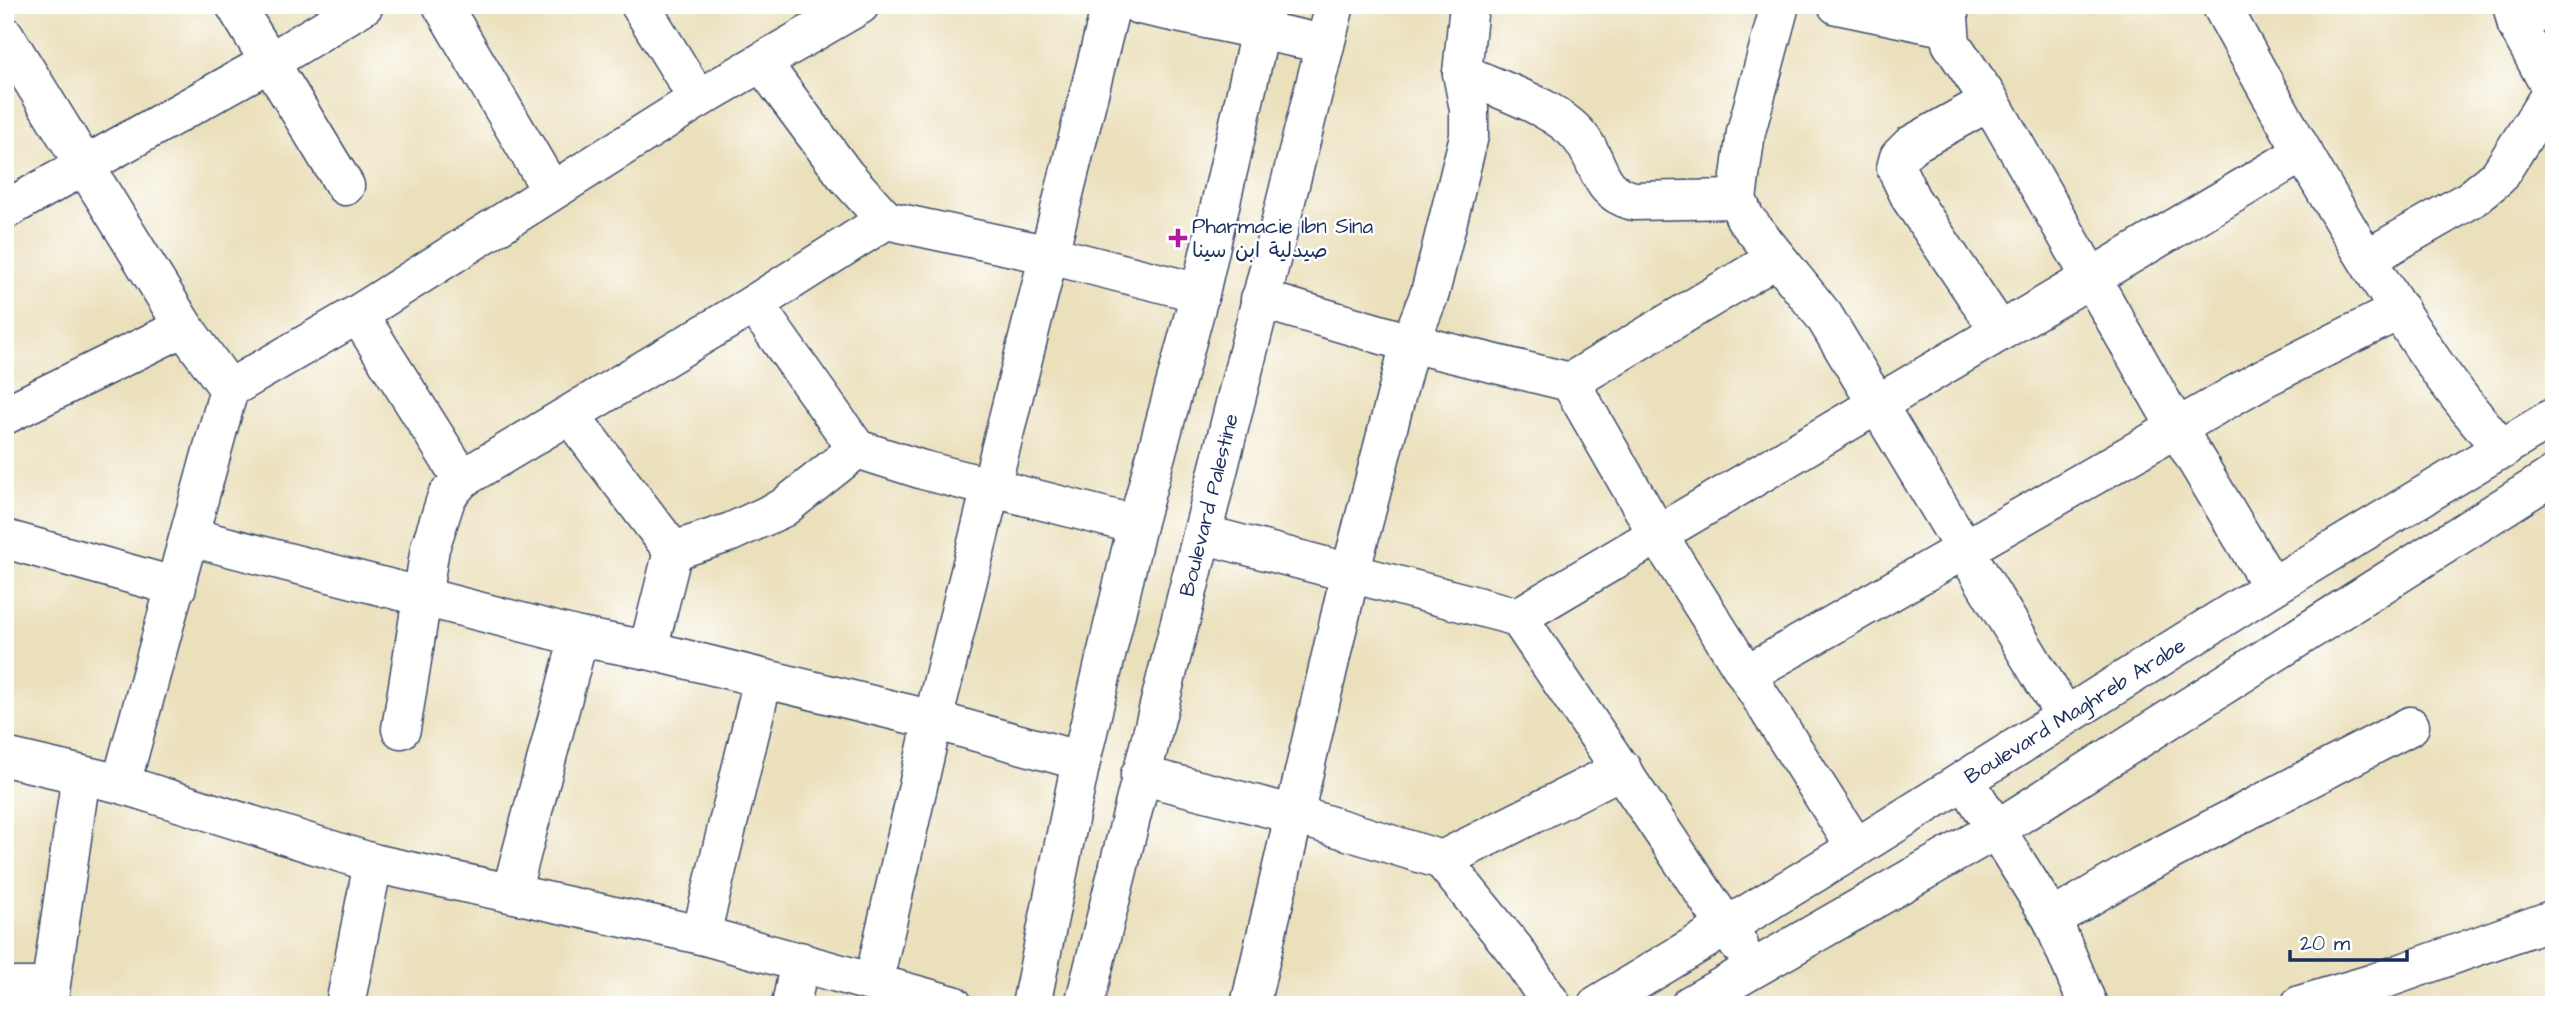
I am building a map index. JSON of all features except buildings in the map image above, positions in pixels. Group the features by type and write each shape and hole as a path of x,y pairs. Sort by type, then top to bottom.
{"street":[{"path":"236,5 345,186"},
{"path":"5,209 270,62 364,5"},
{"path":"442,5 551,190"},
{"path":"640,5 698,99"},
{"path":"874,980 933,720 1111,5"},
{"path":"1139,5 1262,17 1325,44"},
{"name":"Boulevard Palestine","path":"1084,1005 1335,5"},
{"path":"1250,1005 1350,574 1410,343 1430,293 1469,136 1469,109 1462,73 1469,5"},
{"path":"1780,5 1746,132 1737,199 1745,218 1824,316 2065,716"},
{"path":"1837,5 1948,17 1951,43 1990,101 2178,430 2272,587"},
{"path":"2221,5 2302,153 2491,455 2506,503"},
{"path":"2368,258 2471,199 2498,177 2553,93 2514,15 2551,5"},
{"path":"121,784 177,587 229,388 358,314 551,190 853,7"},
{"path":"1031,1005 1081,761 1137,525 1200,293 1262,17"},
{"path":"5,36 82,166 184,327 229,388"},
{"path":"762,63 845,174 886,220 1050,255 1200,293"},
{"path":"1462,73 1564,121 1582,140 1609,191 1617,197 1633,201 1737,199"},
{"path":"1990,101 1911,145 1896,160 1896,168 1911,199 1999,330"},
{"path":"1518,617 2302,153"},
{"path":"401,729 430,548 447,496 462,479 754,304 886,220"},
{"path":"1260,299 1410,343 1570,382 1777,258"},
{"path":"754,304 856,449 923,470 1137,525"},
{"path":"1747,674 2178,430 2264,378 2400,310"},
{"path":"358,314 462,479"},
{"path":"5,415 184,327"},
{"path":"1570,382 1658,535 1856,848"},
{"path":"570,415 673,551"},
{"name":"Boulevard Maghreb Arabe","path":"1597,1005 1726,924 1856,848 2272,587 2554,417"},
{"path":"673,551 730,532 783,508 856,449"},
{"path":"1690,1005 1997,829 2506,503 2554,475"},
{"path":"1202,534 1518,617 1754,966"},
{"path":"190,537 579,637 648,650 933,720 1081,761"},
{"path":"5,539 177,587"},
{"path":"648,650 673,551"},
{"path":"511,893 579,637"},
{"path":"701,934 763,679"},
{"path":"2052,919 2141,866 2410,726"},
{"path":"5,757 121,784 373,863 701,934 874,980 953,1005"},
{"path":"1442,860 1622,769"},
{"path":"5,987 49,996 81,775"},
{"path":"1140,775 1296,816 1442,860 1514,950 1552,1005"},
{"path":"1965,780 2052,919 2088,1005"},
{"path":"345,1005 373,863"},
{"path":"2300,1005 2371,984 2554,919"},
{"path":"791,1005 800,961"}],"place":[{"name":"Pharmacie Ibn Sina صيدلية ابن سينا","path":"1178,238"}]}
